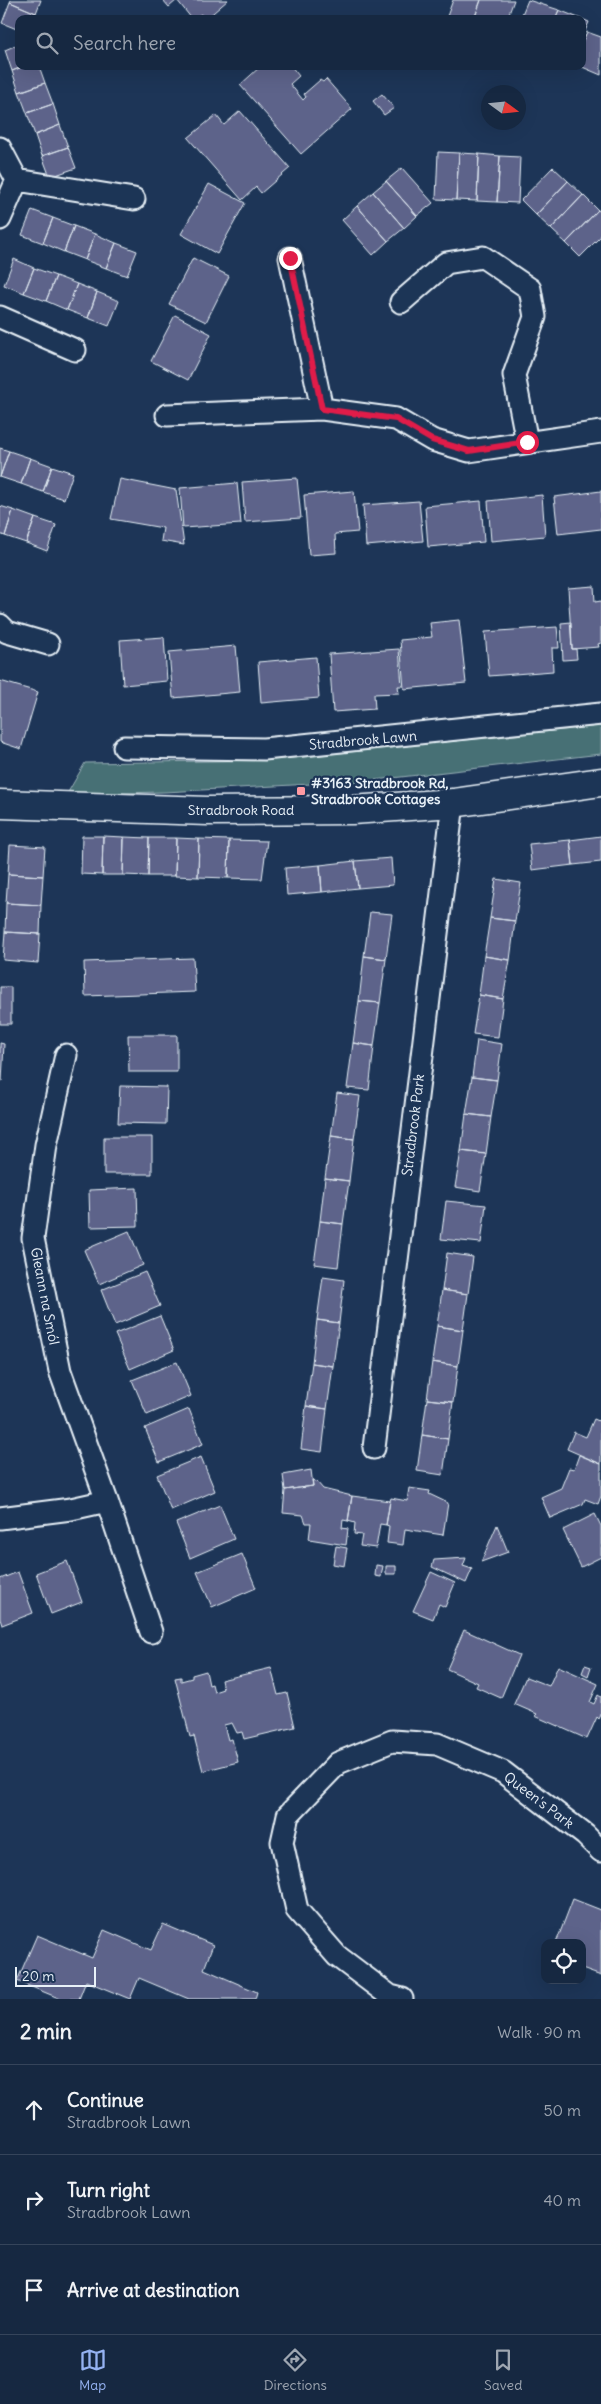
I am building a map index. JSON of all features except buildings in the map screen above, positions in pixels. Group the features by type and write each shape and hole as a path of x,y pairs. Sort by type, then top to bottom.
{"main road":[{"name":"Stradbrook Road","path":"0,804 266,811 352,810 453,803 601,782"}],"street":[{"path":"0,148 17,180"},
{"path":"17,180 134,199"},
{"path":"0,219 17,180"},
{"path":"401,302 446,263 483,257 530,289 535,317 514,375 527,442"},
{"path":"290,258 322,409"},
{"path":"0,317 75,350"},
{"path":"167,416 322,409 396,419 432,440 469,451 601,432"},
{"path":"0,625 7,632 48,644"},
{"name":"Stradbrook Lawn","path":"124,747 264,749 601,714"},
{"name":"Stradbrook Park","path":"374,1448 453,803"},
{"name":"Gleann na Smól","path":"66,1055 46,1145 33,1238 60,1371 107,1501 151,1632"},
{"path":"0,1518 71,1509 107,1501"},
{"name":"Queen's Park","path":"402,1999 390,1996 337,1956 297,1910 282,1842 288,1815 338,1763 392,1741 437,1744 503,1772 585,1836 601,1851"}],"green space":[{"path":"601,726 601,754 366,781 165,792 67,794 85,763 272,760"}],"place":[{"name":"#3163 Stradbrook Rd, Stradbrook Cottages","path":"301,791"}],"route":[{"path":"290,258 322,409 396,419 432,440 469,451 527,442"}]}
